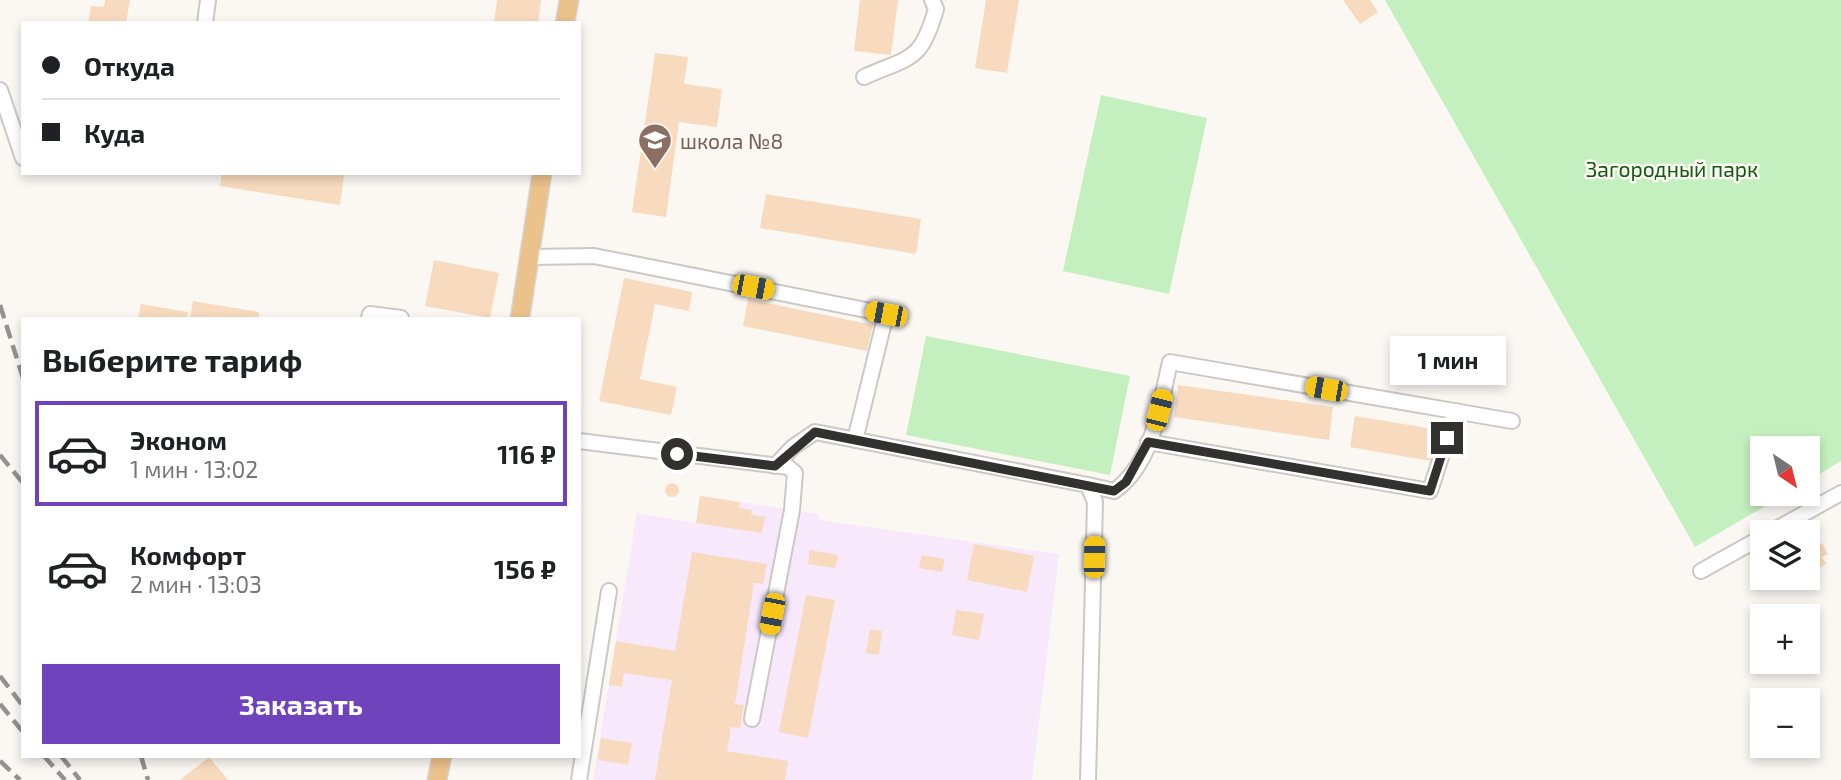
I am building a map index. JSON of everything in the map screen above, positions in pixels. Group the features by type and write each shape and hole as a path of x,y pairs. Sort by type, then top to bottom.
{"main road":[{"path":"565,21 569,0"},
{"path":"520,317 542,175"},
{"path":"437,780 442,758"}],"street":[{"path":"205,21 208,0"},
{"path":"864,77 918,52 928,36 936,9 932,0"},
{"path":"0,90 21,152"},
{"path":"531,257 594,256 886,314 855,440"},
{"path":"369,317 370,314 393,317"},
{"path":"775,466 815,432 1114,491 1126,482 1148,442 1170,362 1512,421"},
{"path":"1148,442 1430,491 1456,411"},
{"path":"581,441 788,467 795,473 792,510 752,719"},
{"path":"1088,485 1095,502 1088,780"},
{"path":"1793,520 1841,493"},
{"path":"1701,571 1750,544"},
{"path":"579,780 609,591"}],"shaded area":[{"path":"700,496 819,514 819,520 1059,554 1032,780 593,780 637,513 696,523"}],"green space":[{"name":"Загородный парк","path":"1385,0 1841,0 1841,461 1820,474 1820,436 1750,436 1750,506 1765,506 1695,547"},
{"path":"1101,95 1207,118 1169,294 1063,271"},
{"path":"926,336 1130,376 1110,475 906,435"}],"building":[{"path":"105,0 130,0 126,21 88,21 91,6 104,7"},
{"path":"497,0 541,0 538,21 494,21"},
{"path":"860,0 898,0 891,55 854,51"},
{"path":"986,0 1019,0 1007,73 975,68"},
{"path":"1343,0 1370,0 1378,12 1360,24"},
{"name":"школа №8","path":"655,53 688,57 684,84 722,89 717,127 679,122 666,217 632,212"},
{"path":"222,175 344,175 340,205 220,186"},
{"path":"766,194 921,219 916,254 760,228"},
{"path":"434,260 499,273 490,317 425,306"},
{"path":"624,278 692,292 689,311 655,304 640,379 677,387 671,415 599,401"},
{"path":"748,299 873,325 867,351 743,326"},
{"path":"193,301 259,312 259,317 190,317"},
{"path":"141,304 188,312 187,317 138,317"},
{"path":"1178,385 1333,407 1329,440 1174,417"},
{"path":"1355,416 1440,430 1430,461 1350,447"},
{"path":"672,483 677,485 677,495 672,497 667,495 665,490 667,485"},
{"path":"700,496 740,502 739,508 752,510 751,515 765,517 762,533 696,523"},
{"path":"1822,543 1828,554 1822,557 1826,564 1820,568"},
{"path":"974,544 1034,556 1027,592 967,580"},
{"path":"810,550 838,555 835,568 808,564"},
{"path":"692,552 767,564 763,584 754,583 735,704 744,705 740,728 731,727 727,751 788,761 785,780 655,780 672,680 624,673 622,687 609,685 616,641 675,651"},
{"path":"922,555 945,559 942,572 919,568"},
{"path":"806,595 835,600 808,738 779,732"},
{"path":"956,610 984,614 979,640 952,635"},
{"path":"870,629 882,631 879,655 866,653"},
{"path":"601,738 632,743 628,765 598,760"},
{"path":"210,758 228,780 180,780"}],"railway":[{"path":"0,305 21,372"},
{"path":"0,455 21,481"},
{"path":"0,676 21,703"},
{"path":"0,704 21,730"},
{"path":"46,758 65,780"},
{"path":"63,758 80,780"},
{"path":"142,758 148,780"},
{"path":"0,761 20,780"}],"place":[{"name":"школа №8","path":"655,170"}],"route":[{"path":"677,454 775,466 793,447 815,432 1114,491 1126,482 1148,442 1430,491 1447,438"}]}
